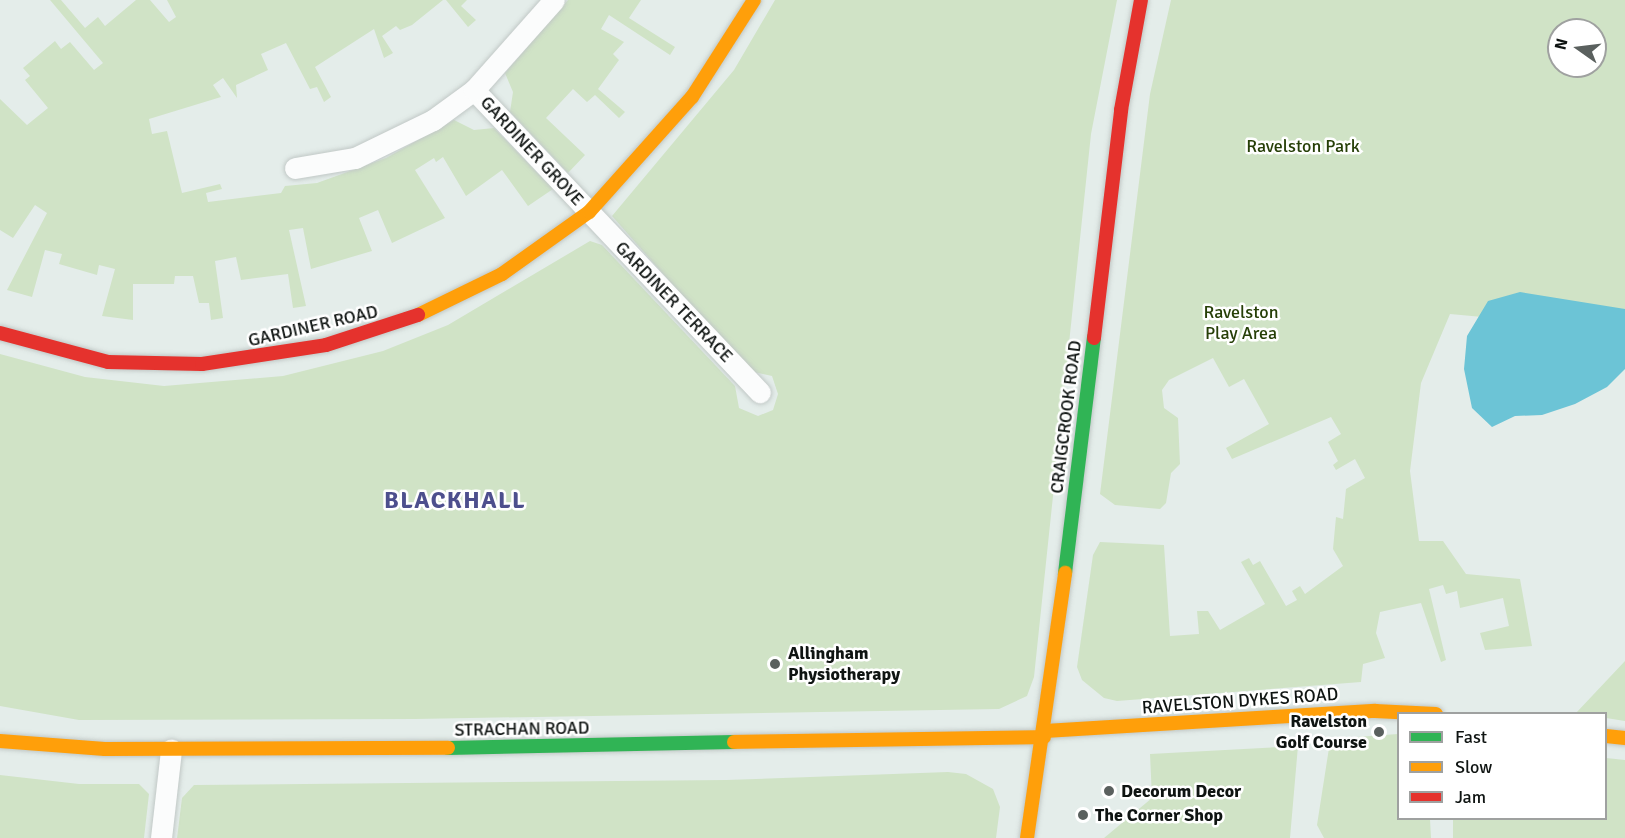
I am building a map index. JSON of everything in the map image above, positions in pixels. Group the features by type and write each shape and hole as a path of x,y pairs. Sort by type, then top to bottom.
{"street":[{"name":"GARDINER GROVE","path":"295,168 326,167 369,153 419,128 474,90 554,0"},
{"name":"GARDINER ROAD","path":"0,333 56,351 134,364 202,364 297,351 366,334 449,302 529,257 589,212 686,105 754,0"},
{"name":"CRAIGCROOK ROAD","path":"1027,838 1045,734 1121,110 1142,0"},
{"name":"GARDINER GROVE","path":"474,90 589,212"},
{"name":"GARDINER TERRACE","path":"589,212 760,392"},
{"name":"RAVELSTON DYKES ROAD","path":"1045,734 1375,711 1397,712"},
{"name":"STRACHAN ROAD","path":"0,741 171,750 1045,734"},
{"path":"1607,736 1625,738"},
{"path":"161,838 171,750"}],"green space":[{"path":"50,0 61,0 85,28 98,17 105,26 136,0 150,0 169,22 176,17 167,0 443,0 412,25 400,30 396,26 382,36 393,53 384,58 374,29 315,67 331,97 324,102 317,87 310,89 286,43 261,54 268,70 236,85 237,98 223,78 213,85 221,97 149,119 152,134 167,131 182,193 220,184 222,189 206,193 208,202 281,193 285,186 317,183 386,158 454,120 474,130 494,128 553,189 528,206 502,170 466,196 443,157 436,162 434,158 415,170 445,218 392,243 378,210 359,218 372,251 311,269 303,228 289,230 306,306 293,308 288,274 241,280 236,257 215,261 223,318 211,320 209,303 199,303 193,276 175,276 174,284 133,284 133,320 102,316 115,269 99,265 97,275 59,264 62,254 45,250 32,297 7,290 47,213 35,205 13,238 0,230 0,99 27,125 48,108 25,80 30,76 23,68 55,41 61,49 70,42 94,70 103,63"},
{"path":"446,0 467,0 461,6 476,20 468,27"},
{"path":"568,0 641,0 629,18 675,47 670,55 609,15 601,29 624,42 613,54 619,60 598,89 625,112 619,118 595,95 587,102 573,89 546,118 585,155 568,173 510,112 513,92 505,73"},
{"path":"775,0 1117,0 1091,134 1034,677 1027,696 999,709 415,719 79,720 0,706 0,354 85,377 164,386 283,376 383,351 448,325 590,241 602,245 735,386 739,408 758,416 773,410 778,394 772,376 749,371 612,216 734,70"},
{"path":"1171,0 1625,0 1625,330 1450,314 1421,383 1410,471 1419,541 1443,541 1466,574 1520,579 1532,646 1485,650 1480,633 1509,626 1503,598 1460,608 1457,591 1446,594 1443,585 1429,589 1446,660 1441,662 1421,603 1380,612 1376,633 1385,658 1363,664 1361,682 1117,701 1104,698 1082,680 1077,667 1093,555 1100,542 1164,545 1170,636 1199,634 1197,611 1208,611 1220,630 1265,604 1241,562 1249,558 1253,565 1260,561 1286,606 1297,600 1292,591 1300,586 1305,594 1343,566 1333,549 1336,517 1343,519 1346,489 1365,478 1355,459 1336,470 1333,465 1338,461 1328,442 1341,434 1331,417 1232,459 1226,448 1269,424 1244,379 1229,387 1213,358 1169,380 1162,390 1164,408 1178,418 1180,464 1171,473 1166,503 1160,509 1115,505 1100,494 1150,94"},
{"path":"1625,661 1625,721 1607,718 1607,712 1577,712"},
{"path":"1397,734 1397,820 1430,820 1431,838 1324,838 1317,825 1329,748 1343,738"},
{"path":"1298,746 1290,838 1104,838 1152,798 1150,754"},
{"path":"1607,758 1625,760 1625,838 1453,838 1453,820 1607,820"},
{"path":"948,772 966,774 993,789 1000,807 996,838 177,838 182,798 194,785 726,780"},
{"path":"0,775 79,784 139,784 149,794 144,838 0,838"}],"water":[{"path":"1520,292 1625,309 1625,369 1607,387 1575,404 1542,415 1515,416 1492,427 1472,408 1464,369 1467,336 1488,301"}],"traffic: fast":[{"path":"1065,573 1094,338"},
{"path":"448,748 734,742"}],"traffic: slow":[{"path":"418,315 502,274 589,212 692,97 754,0"},
{"path":"1027,838 1065,573"},
{"path":"1045,731 1375,711 1397,712"},
{"path":"1607,736 1625,738"},
{"path":"734,742 1044,737"},
{"path":"0,741 105,749 448,748"}],"traffic: jam":[{"path":"1094,338 1121,110 1141,0"},
{"path":"0,333 108,362 202,364 326,345 418,315"}],"place":[{"name":"Allingham Physiotherapy","path":"775,664"},
{"name":"Ravelston Golf Course","path":"1379,732"},
{"name":"Decorum Decor","path":"1109,791"},
{"name":"The Corner Shop","path":"1083,815"}],"district":[{"name":"BLACKHALL","path":"455,501"}],"park label":[{"name":"Ravelston Park","path":"1303,146"},
{"name":"Ravelston Play Area","path":"1241,323"}]}
